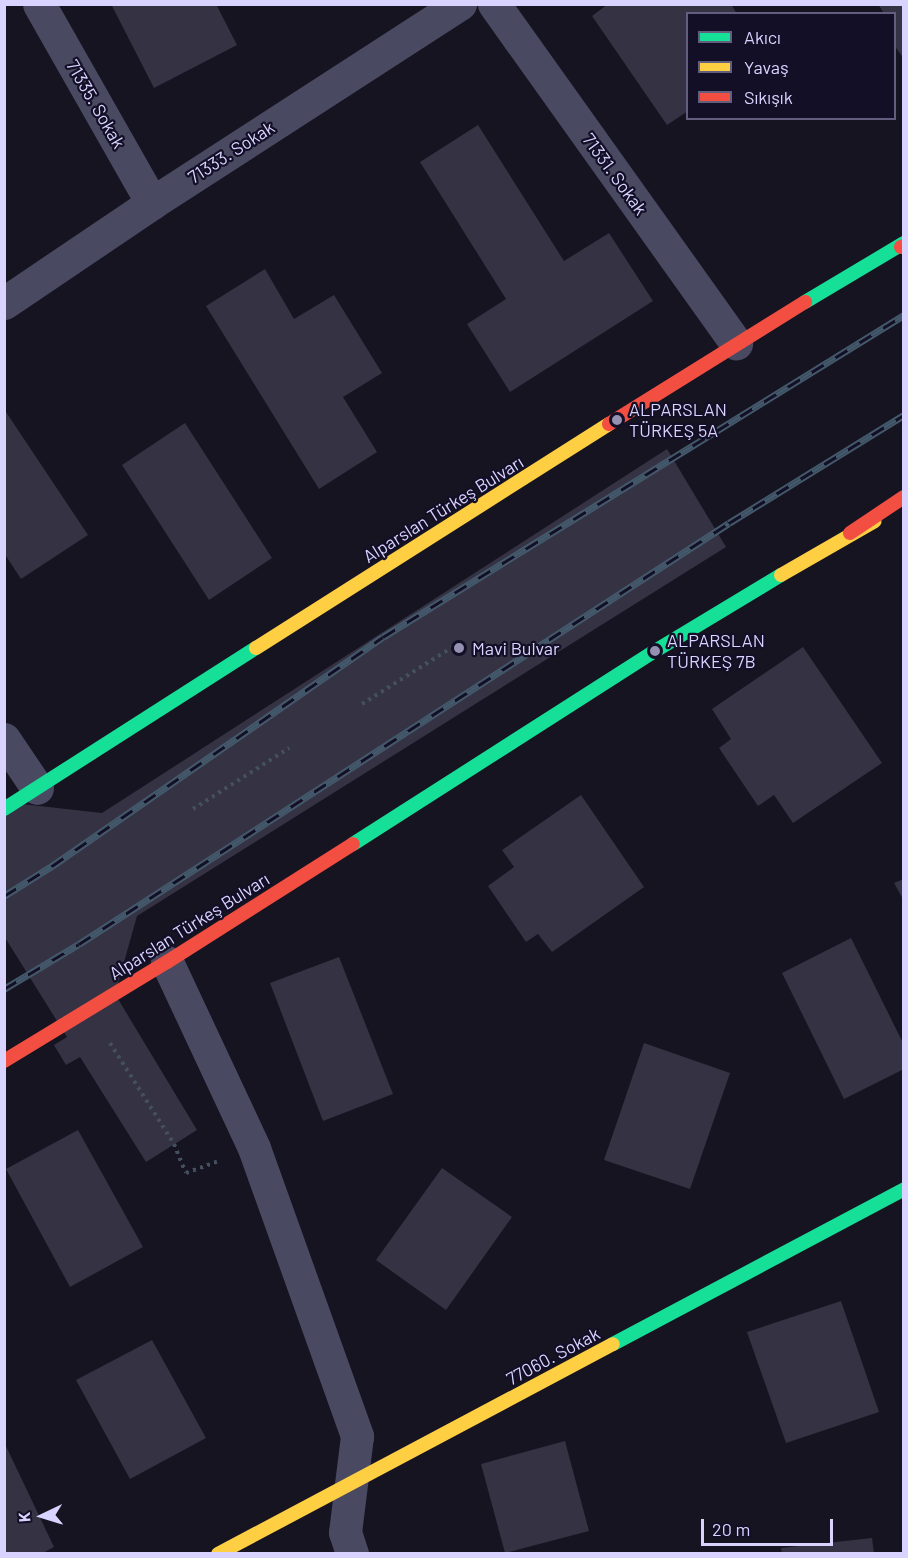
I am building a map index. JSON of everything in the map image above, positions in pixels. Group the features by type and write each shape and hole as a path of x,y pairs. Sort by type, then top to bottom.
{"main road":[{"name":"Alparslan Türkeş Bulvarı","path":"4,809 736,343 903,245"},
{"name":"Alparslan Türkeş Bulvarı","path":"4,1061 167,962 645,657 850,533 903,497"},
{"name":"Alparslan Türkeş Bulvarı","path":"850,533 903,507"},
{"name":"77060. Sokak","path":"218,1554 903,1188"}],"street":[{"name":"71335. Sokak","path":"39,4 152,203"},
{"name":"71333. Sokak","path":"4,303 152,203 460,4"},
{"name":"71331. Sokak","path":"494,4 736,343"},
{"path":"4,739 37,788"},
{"path":"167,962 254,1148 357,1436 345,1532 352,1554"}],"path":[{"path":"362,704 459,643"},
{"path":"193,809 289,748"},
{"path":"109,1042 174,1144 186,1173 254,1148"}],"building":[{"path":"111,4 216,4 237,45 154,88"},
{"path":"608,4 731,4 736,12 686,12 686,112 667,125 592,16"},
{"path":"878,4 904,4 904,59 896,48 896,12 883,12"},
{"path":"478,125 564,261 609,233 653,301 510,392 467,324 506,299 420,162"},
{"path":"265,269 294,319 334,295 382,373 343,397 377,452 319,489 206,306"},
{"path":"4,409 88,535 21,579 4,553"},
{"path":"185,423 272,558 209,600 122,465"},
{"path":"667,449 726,547 137,916 115,994 197,1130 146,1162 80,1057 66,1065 54,1045 67,1037 4,936 4,802 102,813"},
{"path":"803,647 882,763 793,823 774,795 758,806 719,748 731,739 712,709"},
{"path":"581,795 644,887 552,952 538,934 526,942 488,886 514,867 502,850"},
{"path":"904,879 904,901 894,883"},
{"path":"851,938 904,1045 904,1069 844,1099 782,973"},
{"path":"339,957 393,1094 323,1121 270,983"},
{"path":"644,1043 730,1073 690,1189 604,1160"},
{"path":"78,1130 143,1247 70,1287 6,1169"},
{"path":"442,1168 512,1217 446,1310 376,1260"},
{"path":"841,1301 879,1412 786,1443 747,1332"},
{"path":"152,1340 206,1438 130,1479 76,1380"},
{"path":"565,1441 589,1531 505,1553 481,1464"},
{"path":"4,1442 54,1547 41,1554 4,1554"},
{"path":"872,1538 874,1554 782,1554 781,1548"}],"railway":[{"path":"4,896 52,866 383,637 904,315"},
{"path":"4,989 79,944 729,523 904,415"}],"traffic: fast":[{"path":"805,302 904,243"},
{"path":"353,844 655,651 781,575"},
{"path":"4,809 256,648"},
{"path":"613,1344 904,1189"}],"traffic: slow":[{"path":"256,648 609,424"},
{"path":"781,575 875,521"},
{"path":"218,1554 613,1344"}],"traffic: jam":[{"path":"609,424 805,302"},
{"path":"850,533 904,497"},
{"path":"4,1061 167,962 353,844"}],"place":[{"name":"ALPARSLAN TÜRKEŞ 5A","path":"617,420"},
{"name":"Mavi Bulvar","path":"459,648"},
{"name":"ALPARSLAN TÜRKEŞ 7B","path":"655,651"}]}
